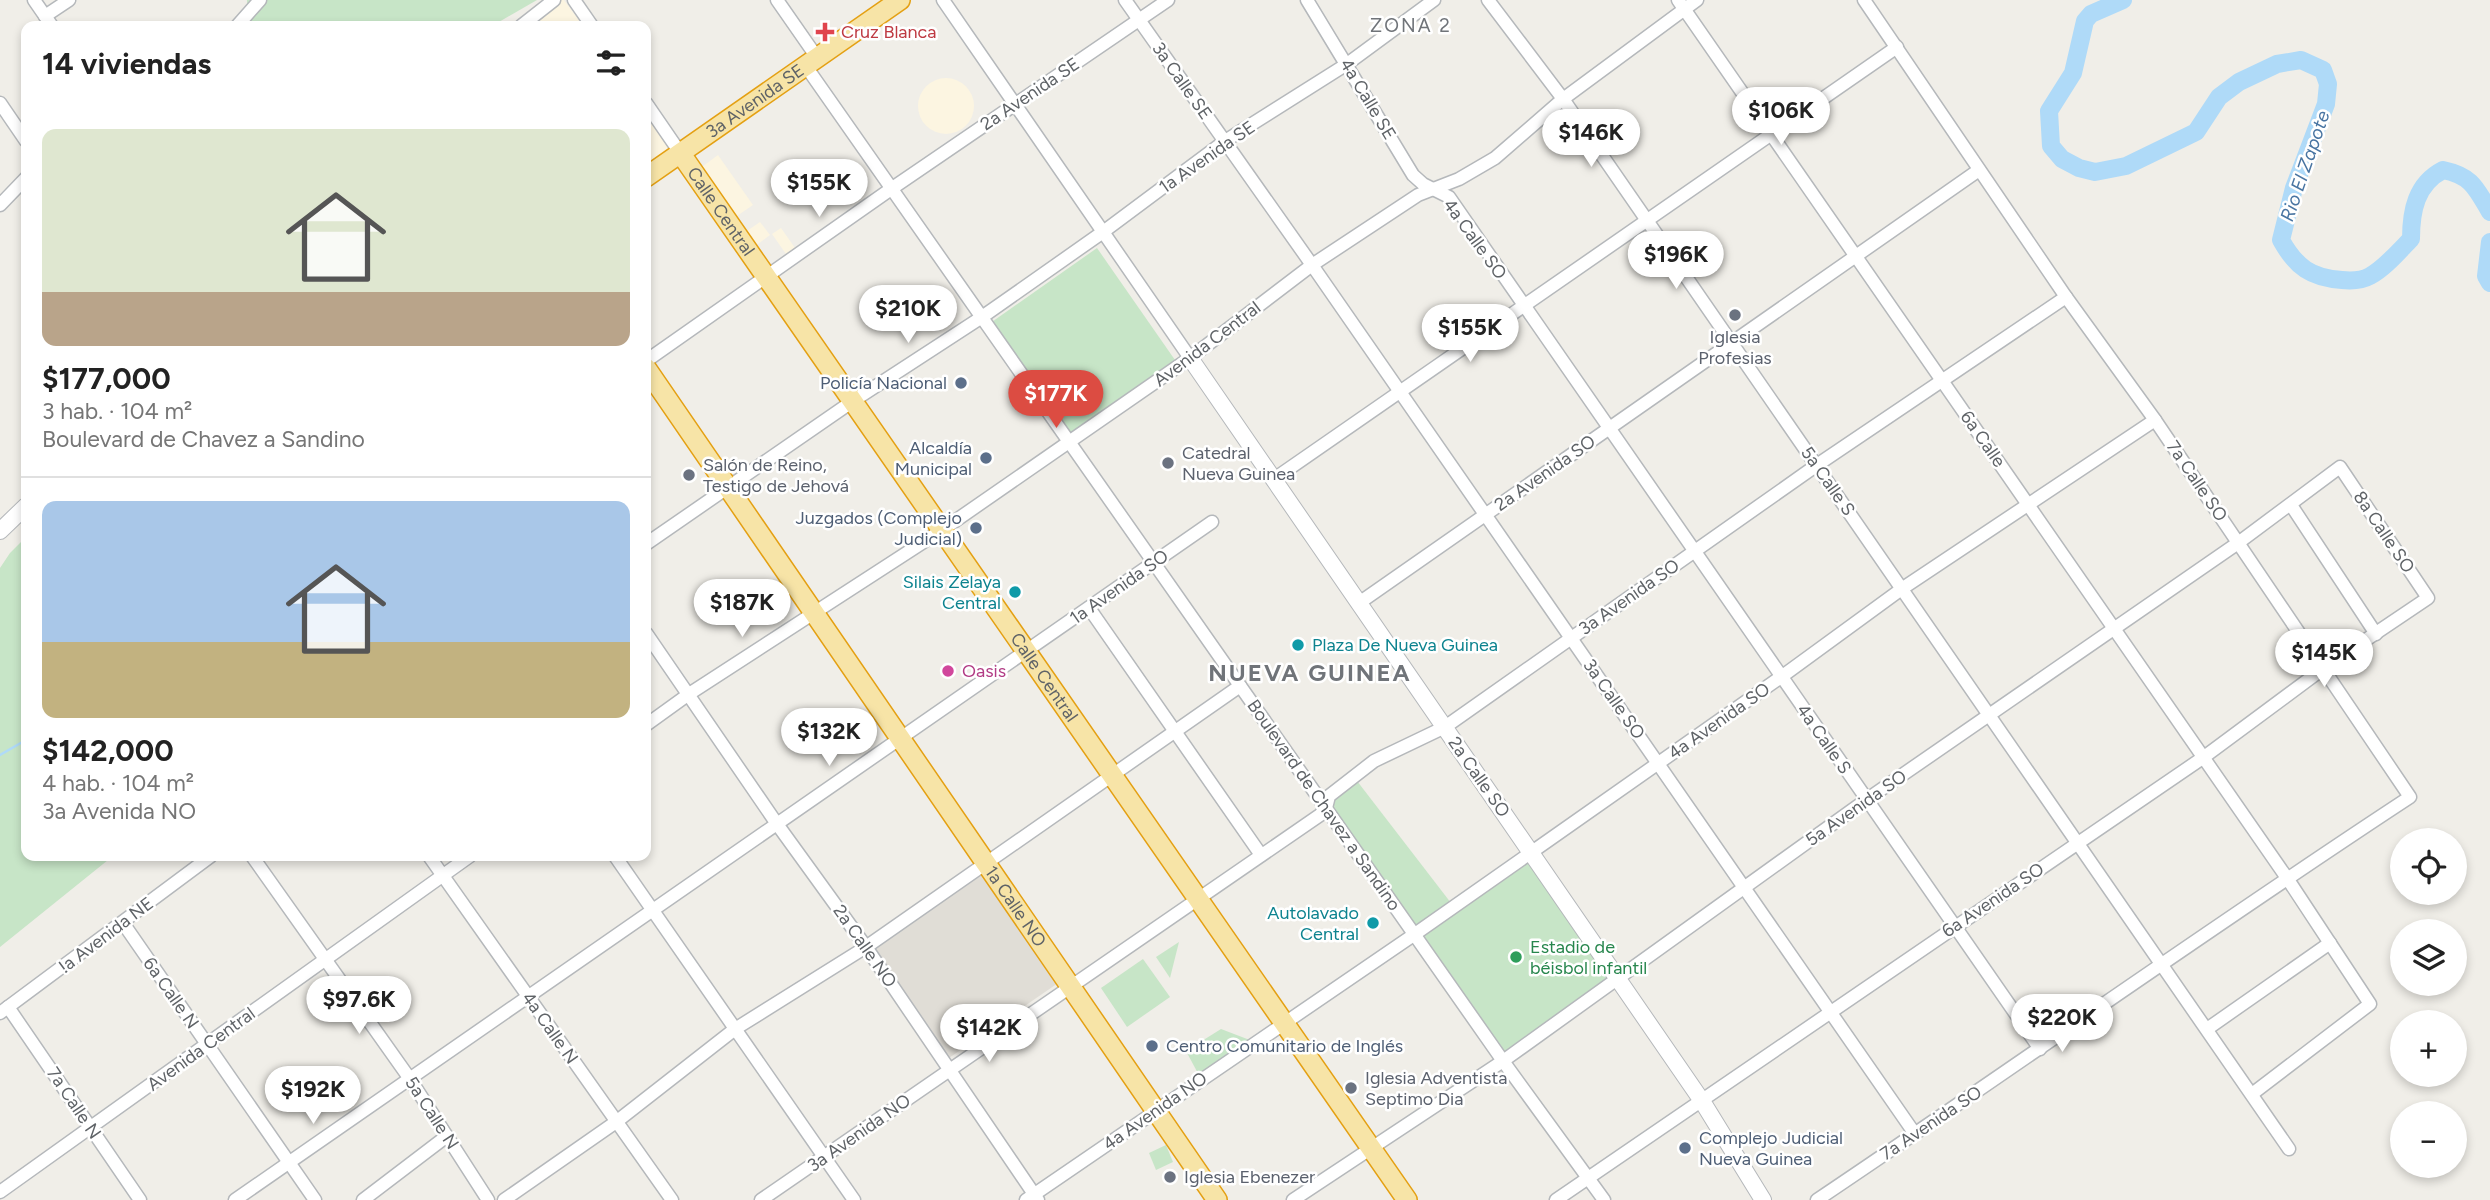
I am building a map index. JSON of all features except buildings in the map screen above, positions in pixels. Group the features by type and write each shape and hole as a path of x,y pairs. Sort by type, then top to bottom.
{"highway":[{"name":"3a Avenida SE","path":"651,174 900,0"},
{"name":"Calle Central","path":"681,153 1407,1200"},
{"name":"1a Calle NO","path":"651,375 1217,1200"}],"street":[{"path":"34,0 48,21 69,0"},
{"path":"243,21 260,0"},
{"path":"527,21 554,0"},
{"path":"574,0 589,21"},
{"name":"Boulevard de Chavez a Sandino","path":"777,0 891,188 1604,1200"},
{"path":"943,0 1190,358"},
{"name":"3a Calle SE","path":"1125,0 1312,265"},
{"name":"2a Avenida SE","path":"651,357 891,188 1168,0"},
{"name":"4a Calle SE","path":"1307,0 1413,175 1435,190"},
{"name":"1a Avenida SE","path":"853,401 982,317 1103,232 1225,141 1347,64 1434,0"},
{"name":"5a Calle S","path":"1488,0 1563,99 2289,1149"},
{"name":"Avenida Central","path":"651,721 942,530 1190,358 1312,265 1418,195 1459,179 1495,158 1681,4 1697,0"},
{"name":"7a Calle SO","path":"1864,0 2066,297 2155,420 2410,797 2287,878"},
{"name":"6a Calle","path":"1681,4 2204,757 2370,1004 2252,1094"},
{"path":"1274,479 1897,47"},
{"path":"0,103 21,134"},
{"path":"651,110 681,153"},
{"name":"2a Avenida SO","path":"1359,603 1979,170"},
{"path":"0,205 21,183"},
{"name":"4a Calle SO","path":"1435,190 1448,197 1609,429"},
{"name":"3a Calle SO","path":"1312,265 1915,1134"},
{"name":"3a Avenida SO","path":"1198,898 1320,815 1326,808 1329,796 1374,761 1445,727 1817,465 2066,297"},
{"name":"2a Calle SO","path":"1190,358 1702,1101 1763,1200"},
{"path":"651,541 853,401"},
{"name":"4a Avenida SO","path":"1284,1022 1658,764 1903,588 2155,420"},
{"name":"4a Calle S","path":"1609,429 2040,1049"},
{"name":"5a Avenida SO","path":"1293,1200 1503,1060 1867,800 2238,543 2340,467"},
{"name":"8a Calle SO","path":"2340,467 2428,598"},
{"path":"2291,505 2376,634"},
{"path":"0,531 21,511"},
{"name":"1a Avenida SO","path":"235,1200 1212,522"},
{"name":"6a Avenida SO","path":"1556,1200 2204,757 2324,668 2428,598"},
{"path":"1089,608 1261,855"},
{"name":"2a Calle NO","path":"651,640 950,1070 1032,1198"},
{"path":"503,1200 616,1122 735,1029 866,947 1240,686"},
{"name":"!a Avenida NE","path":"4,1010 204,861"},
{"name":"5a Calle N","path":"256,861 410,1079 488,1200"},
{"name":"4a Calle N","path":"432,861 672,1200"},
{"name":"Avenida Central","path":"0,1192 463,861"},
{"path":"619,861 854,1200"},
{"name":"7a Avenida SO","path":"1816,1200 2164,965 2287,878"},
{"name":"3a Avenida NO","path":"761,1200 1198,898"},
{"name":"6a Calle N","path":"123,923 315,1200"},
{"path":"2207,1029 2330,943"},
{"name":"7a Calle N","path":"4,1010 91,1127 140,1200"},
{"name":"4a Avenida NO","path":"1032,1198 1284,1022"},
{"path":"363,1200 447,1136"}],"shaded area":[{"path":"559,0 564,0 579,21 532,21"},
{"path":"940,78 952,78 966,86 974,100 972,117 966,126 952,134 940,134 923,122 918,112 918,100 930,83"},
{"path":"651,119 676,153 651,170"},
{"path":"718,155 753,205 734,218 699,169"},
{"path":"760,222 770,235 754,247 744,233"},
{"path":"781,228 795,248 786,254 772,234"},
{"path":"984,869 1061,981 949,1058 873,946"}],"green space":[{"path":"247,0 537,0 501,21 248,21"},
{"path":"1097,248 1175,360 1066,436 989,324"},
{"path":"21,542 21,861 107,861 0,947 0,568"},
{"path":"1354,777 1451,903 1414,929 1332,811 1331,801"},
{"name":"Estadio de béisbol infantil","path":"1530,859 1612,978 1503,1054 1420,936"},
{"path":"1179,942 1170,978 1156,957"},
{"path":"1143,959 1170,997 1127,1027 1101,988"},
{"path":"1221,1029 1255,1042 1201,1079 1186,1051"},
{"path":"1166,1145 1173,1162 1156,1170 1149,1153"}],"waterway":[{"name":"Rio El Zapote","path":"2123,0 2091,14 2085,21 2073,73 2049,111 2051,146 2062,159 2079,168 2095,172 2126,166 2196,132 2219,97 2239,82 2277,64 2301,60 2323,70 2328,84 2326,104 2294,188 2281,240 2299,264 2313,274 2331,279 2356,280 2376,273 2411,239 2412,218 2417,199 2427,183 2443,170 2461,176 2472,184 2490,212"},
{"name":"Rio El Zapote","path":"2490,242 2486,276 2490,283"},
{"path":"0,755 21,743"}],"place":[{"name":"Cruz Blanca","path":"825,32"},
{"name":"Iglesia Profesias","path":"1735,315"},
{"name":"Policía Nacional","path":"961,383"},
{"name":"Alcaldía Municipal","path":"986,458"},
{"name":"Catedral Nueva Guinea","path":"1168,463"},
{"name":"Salón de Reino, Testigo de Jehová","path":"689,475"},
{"name":"Juzgados (Complejo Judicial)","path":"976,528"},
{"name":"Silais Zelaya Central","path":"1015,592"},
{"name":"Plaza De Nueva Guinea","path":"1298,645"},
{"name":"Oasis","path":"948,671"},
{"name":"Autolavado Central","path":"1373,923"},
{"name":"Estadio de béisbol infantil","path":"1516,957"},
{"name":"Centro Comunitario de Inglés","path":"1152,1046"},
{"name":"Iglesia Adventista Septimo Dia","path":"1351,1088"},
{"name":"Complejo Judicial Nueva Guinea","path":"1685,1148"},
{"name":"Iglesia Ebenezer","path":"1170,1177"}],"district":[{"name":"ZONA 2","path":"1411,25"},
{"name":"NUEVA GUINEA","path":"1310,672"}]}
